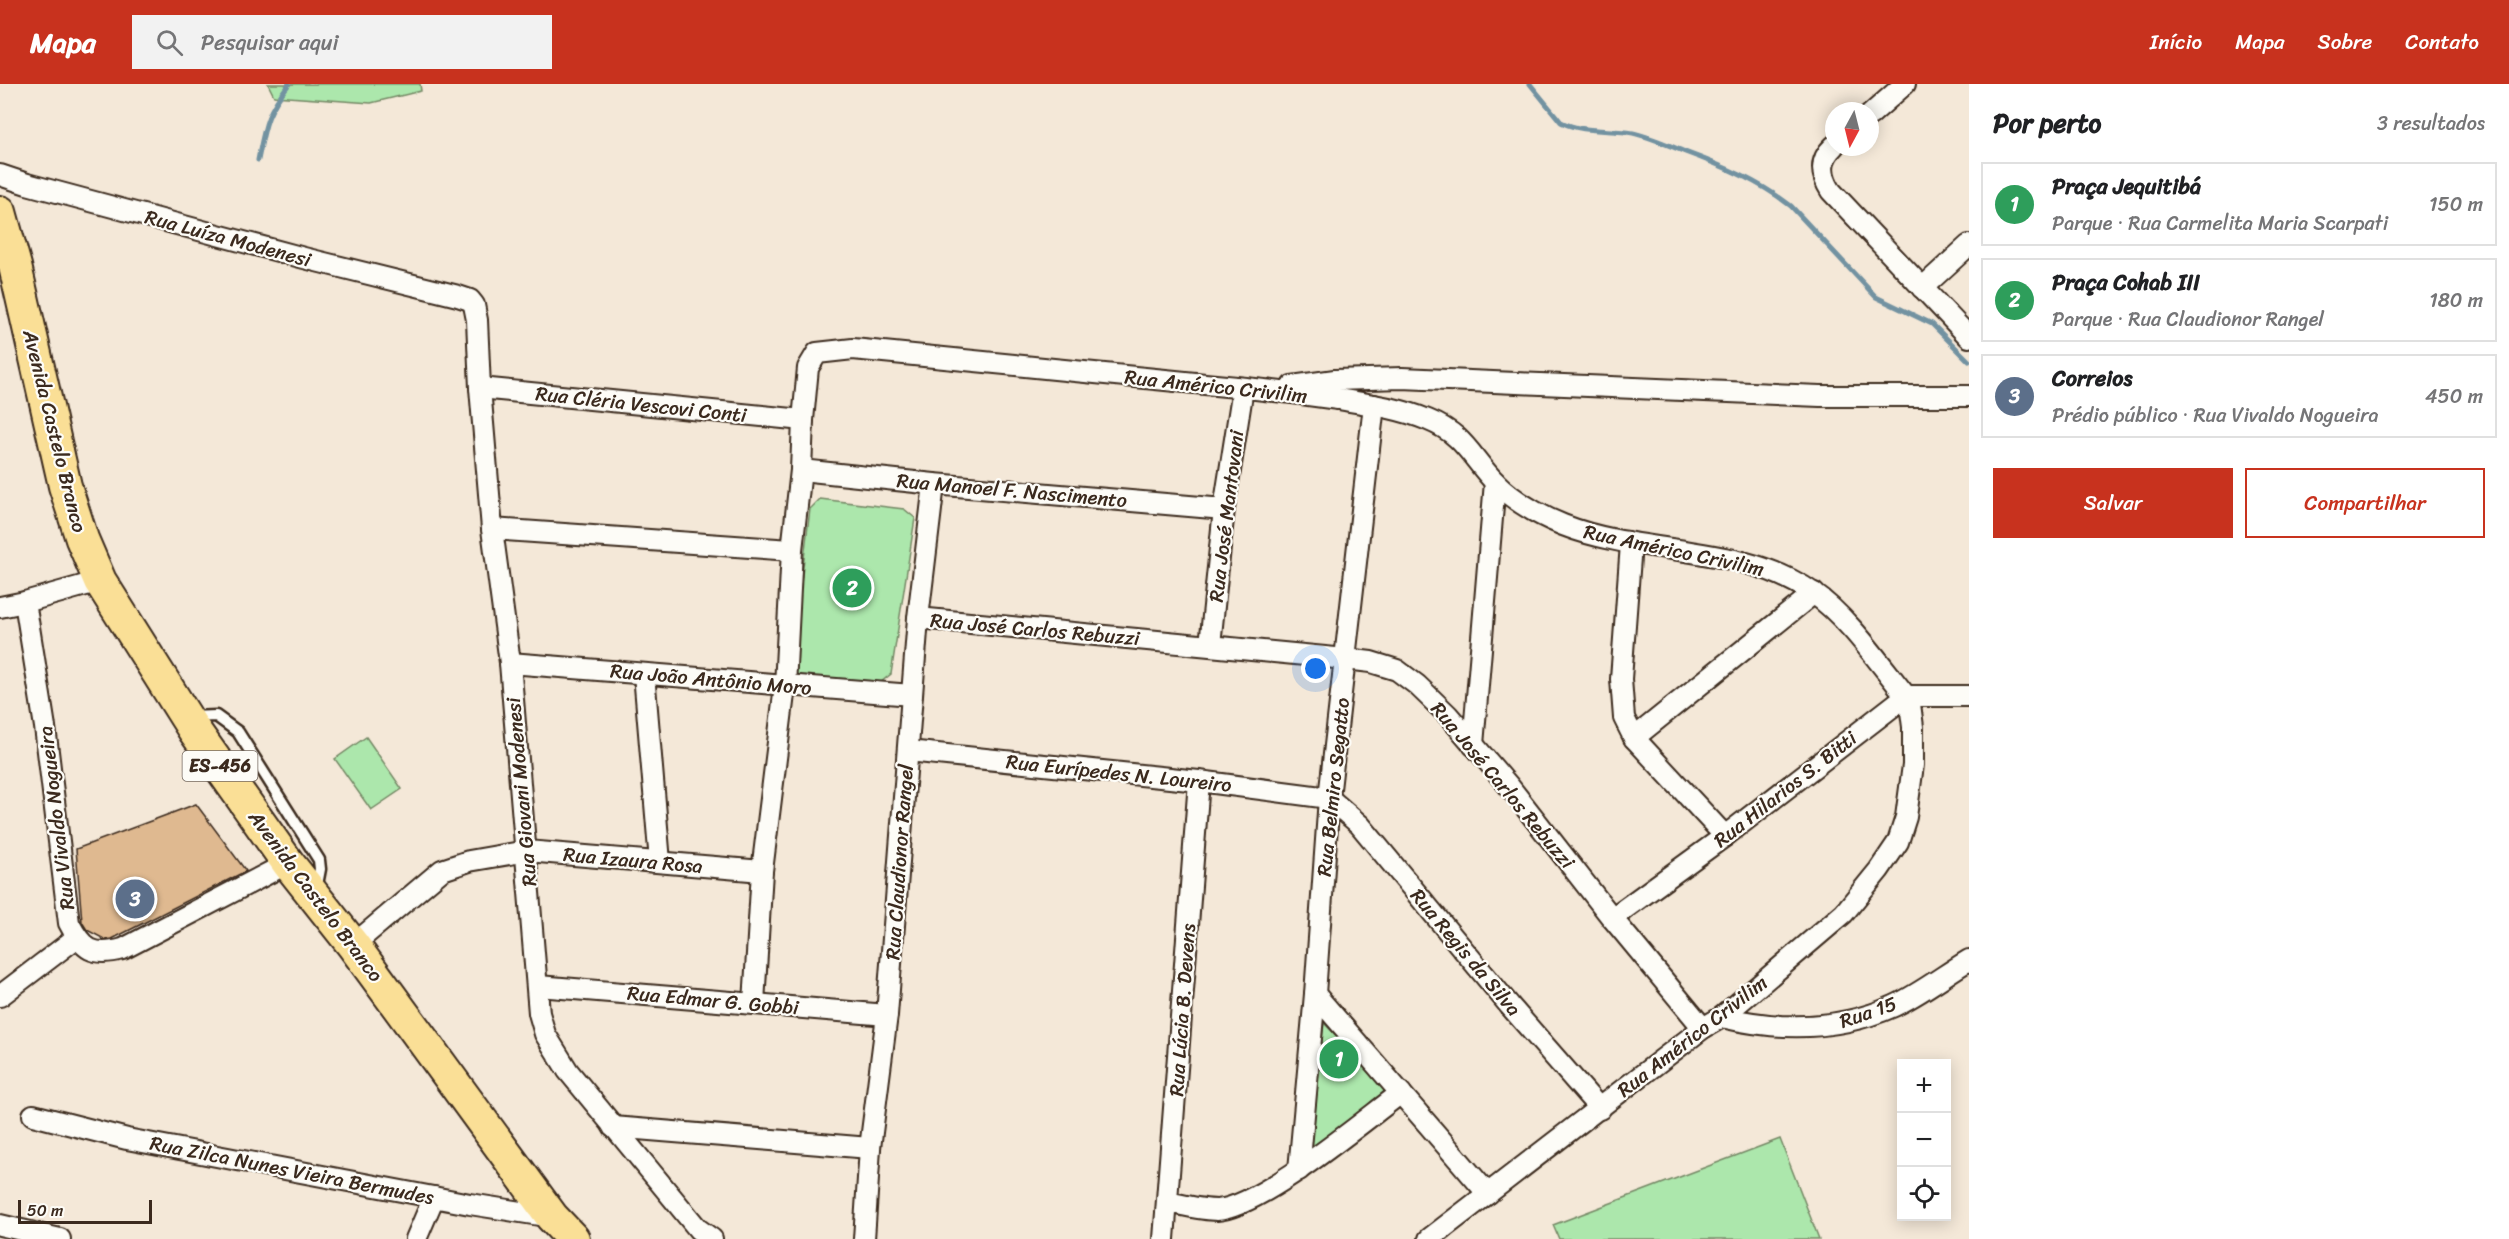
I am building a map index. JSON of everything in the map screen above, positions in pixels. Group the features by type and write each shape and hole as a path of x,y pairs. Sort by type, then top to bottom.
{"main road":[{"name":"Avenida Castelo Branco","path":"1,218 65,486 82,539 100,581 186,717 288,863 353,945 552,1217 573,1239"}],"street":[{"path":"1879,107 1905,84"},
{"path":"1826,156 1823,160 1822,171 1831,191 1969,337"},
{"name":"Rua Luíza Modenesi","path":"0,175 304,258 458,296"},
{"path":"1922,288 1969,245"},
{"name":"Rua Giovani Modenesi","path":"458,296 470,300 474,305 477,320 480,388 492,529 510,663 539,1013 545,1034 568,1071 698,1229 712,1239"},
{"name":"Rua Américo Crivilim","path":"803,420 808,368 817,353 853,349 1275,390 1374,405 1429,420 1452,432 1467,446 1495,482 1525,507 1564,526 1631,544 1733,559 1772,570 1814,593 1846,624 1906,696 1910,704 1913,727 1913,765 1906,817 1898,842 1879,870 1844,913 1722,1017 1703,1028 1488,1194 1446,1232 1429,1239"},
{"path":"1275,390 1335,380 1402,378 1820,396 1969,396"},
{"name":"Rua Cléria Vescovi Conti","path":"480,388 803,420"},
{"name":"Rua José Mantovani","path":"1210,645 1224,509 1243,388"},
{"name":"Rua Belmiro Segatto","path":"1299,1170 1315,994 1329,798 1374,405"},
{"path":"754,1003 762,871 785,686 792,550 801,470 803,420"},
{"name":"Rua Manoel F. Nascimento","path":"801,470 1224,509"},
{"path":"1473,745 1495,482"},
{"name":"Rua Claudionor Rangel","path":"864,1239 870,1148 887,1015 918,618 934,484"},
{"path":"492,529 792,550"},
{"path":"1631,544 1621,679 1624,718 1634,738 1725,836"},
{"path":"0,607 100,581"},
{"path":"1634,738 1814,593"},
{"name":"Rua Vivaldo Nogueira","path":"25,602 45,727 69,923 76,938"},
{"name":"Rua José Carlos Rebuzzi","path":"918,618 1346,658 1371,662 1397,670 1417,685 1448,715 1508,785 1612,918 1703,1028"},
{"name":"Rua João Antônio Moro","path":"510,663 912,695"},
{"path":"645,674 660,862"},
{"path":"1906,696 1969,696"},
{"name":"Rua Hilarios S. Bitti","path":"1612,918 1725,836 1906,696"},
{"name":"Rua Eurípedes N. Loureiro","path":"908,751 1199,781 1329,798"},
{"name":"Rua Lúcia B. Devens","path":"1164,1239 1199,781"},
{"name":"Rua Regis da Silva","path":"1329,798 1360,825 1510,1006 1600,1108"},
{"name":"Rua Izaura Rosa","path":"353,945 442,870 469,861 527,851 762,871"},
{"path":"0,996 76,938 90,951 105,954 123,949 288,863"},
{"name":"Rua 15","path":"1722,1017 1754,1025 1791,1028 1849,1023 1895,1005 1969,960"},
{"name":"Rua Edmar G. Gobbi","path":"538,986 887,1015"},
{"path":"1315,994 1488,1194"},
{"path":"1167,1202 1218,1210 1244,1202 1299,1170 1401,1093"},
{"name":"Rua Zilca Nunes Vieira Bermudes","path":"33,1115 127,1139 552,1217"},
{"path":"613,1127 870,1148"},
{"path":"416,1239 434,1197"},
{"path":"0,1225 60,1239"}],"lane":[{"path":"186,717 216,716 238,732 319,860 320,869 315,897"}],"green space":[{"path":"268,84 420,84 421,91 371,103 274,96"},
{"path":"820,499 904,509 915,518 891,674 876,686 797,680 792,658 810,509"},
{"path":"366,737 402,789 371,810 335,759"},
{"path":"1324,1023 1392,1095 1309,1153"},
{"path":"1780,1139 1819,1239 1559,1239 1553,1225"}],"building":[{"path":"196,804 246,871 112,939 106,940 87,930 82,922 76,849"}],"waterway":[{"path":"258,160 268,120 275,103 289,84"},
{"path":"1530,84 1561,122 1578,128 1633,133 1646,137 1727,169 1766,189 1791,206 1876,297 1932,324 1969,361"}],"place":[{"name":"Praça Cohab III","path":"852,588"},
{"name":"Correios","path":"135,899"},
{"name":"Praça Jequitibá","path":"1339,1059"}]}
